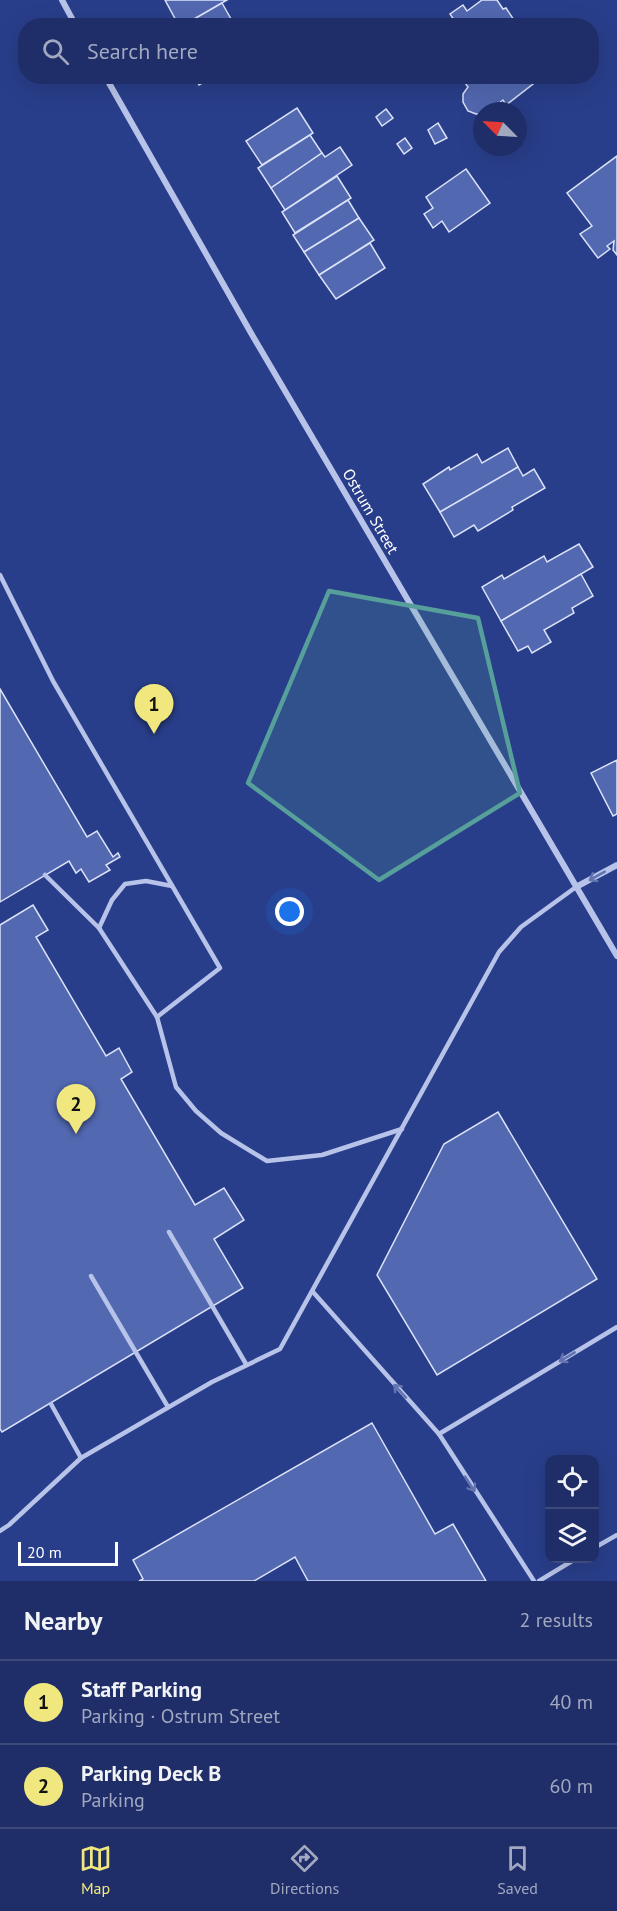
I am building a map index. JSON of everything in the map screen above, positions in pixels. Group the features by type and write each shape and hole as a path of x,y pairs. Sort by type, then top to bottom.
{"street":[{"path":"62,0 72,18"},
{"name":"Ostrum Street","path":"110,84 251,333 617,956"},
{"path":"576,887 617,865"}],"lane":[{"path":"0,575 53,681 220,968 157,1017"},
{"path":"45,875 99,928 157,1017 176,1087 196,1111 221,1133 267,1161 322,1155 402,1129"},
{"path":"99,928 112,900 126,884 146,881 173,886"},
{"path":"0,1531 81,1458 246,1364 280,1349 499,952 521,927 576,887"},
{"path":"169,1232 246,1364"},
{"path":"91,1275 168,1407"},
{"path":"313,1292 439,1434 534,1581"},
{"path":"439,1434 617,1327"},
{"path":"51,1404 81,1458"},
{"path":"599,1545 617,1534"},
{"path":"539,1581 569,1563"}],"highlighted area":[{"path":"329,591 478,618 520,793 379,880 248,783"}],"building":[{"path":"165,0 227,0 196,18 175,18"},
{"path":"482,0 497,0 513,18 453,18 450,14 463,5 467,11"},
{"path":"222,3 230,18 196,18"},
{"path":"466,84 533,84 510,102 503,100 500,102 473,102 473,113 468,111 463,102 463,94 468,87"},
{"path":"297,108 313,133 262,165 246,141"},
{"path":"386,109 393,118 382,126 376,117"},
{"path":"438,123 447,138 435,144 428,130"},
{"path":"310,135 322,153 271,188 258,168"},
{"path":"405,138 412,148 404,154 397,144"},
{"path":"340,147 352,165 285,210 271,188 322,153 325,157"},
{"path":"617,156 617,255 613,250 614,241 607,246 610,249 598,258 580,234 592,226 567,193"},
{"path":"466,169 490,203 449,232 442,221 433,228 424,214 433,208 426,197"},
{"path":"337,176 351,198 295,233 282,212"},
{"path":"348,200 359,218 304,252 293,235"},
{"path":"359,218 374,240 319,275 304,252"},
{"path":"370,243 385,268 336,299 319,275"},
{"path":"508,448 518,467 440,512 423,484 449,467 450,470 477,454 482,463"},
{"path":"518,467 523,476 534,469 545,488 512,507 513,510 478,531 474,525 454,537 440,512"},
{"path":"579,544 593,567 501,621 482,587 502,575 504,579 544,556 547,562"},
{"path":"581,574 593,596 572,608 574,613 544,630 551,642 532,653 528,646 518,651 501,621"},
{"path":"0,689 87,837 97,831 113,857 118,853 120,857 106,865 110,870 89,882 81,869 76,873 69,861 0,902"},
{"path":"617,760 617,814 613,816 591,773"},
{"path":"33,905 48,930 36,937 106,1056 119,1048 132,1072 121,1079 195,1205 224,1188 244,1220 214,1239 243,1288 2,1432 0,1429 0,925"},
{"path":"498,1112 597,1279 437,1375 377,1275 444,1144"},
{"path":"372,1423 435,1534 453,1524 486,1581 308,1581 295,1557 254,1581 139,1581 143,1579 133,1560"}],"place":[{"name":"Staff Parking","path":"154,734"},
{"name":"Parking Deck B","path":"76,1134"}]}
